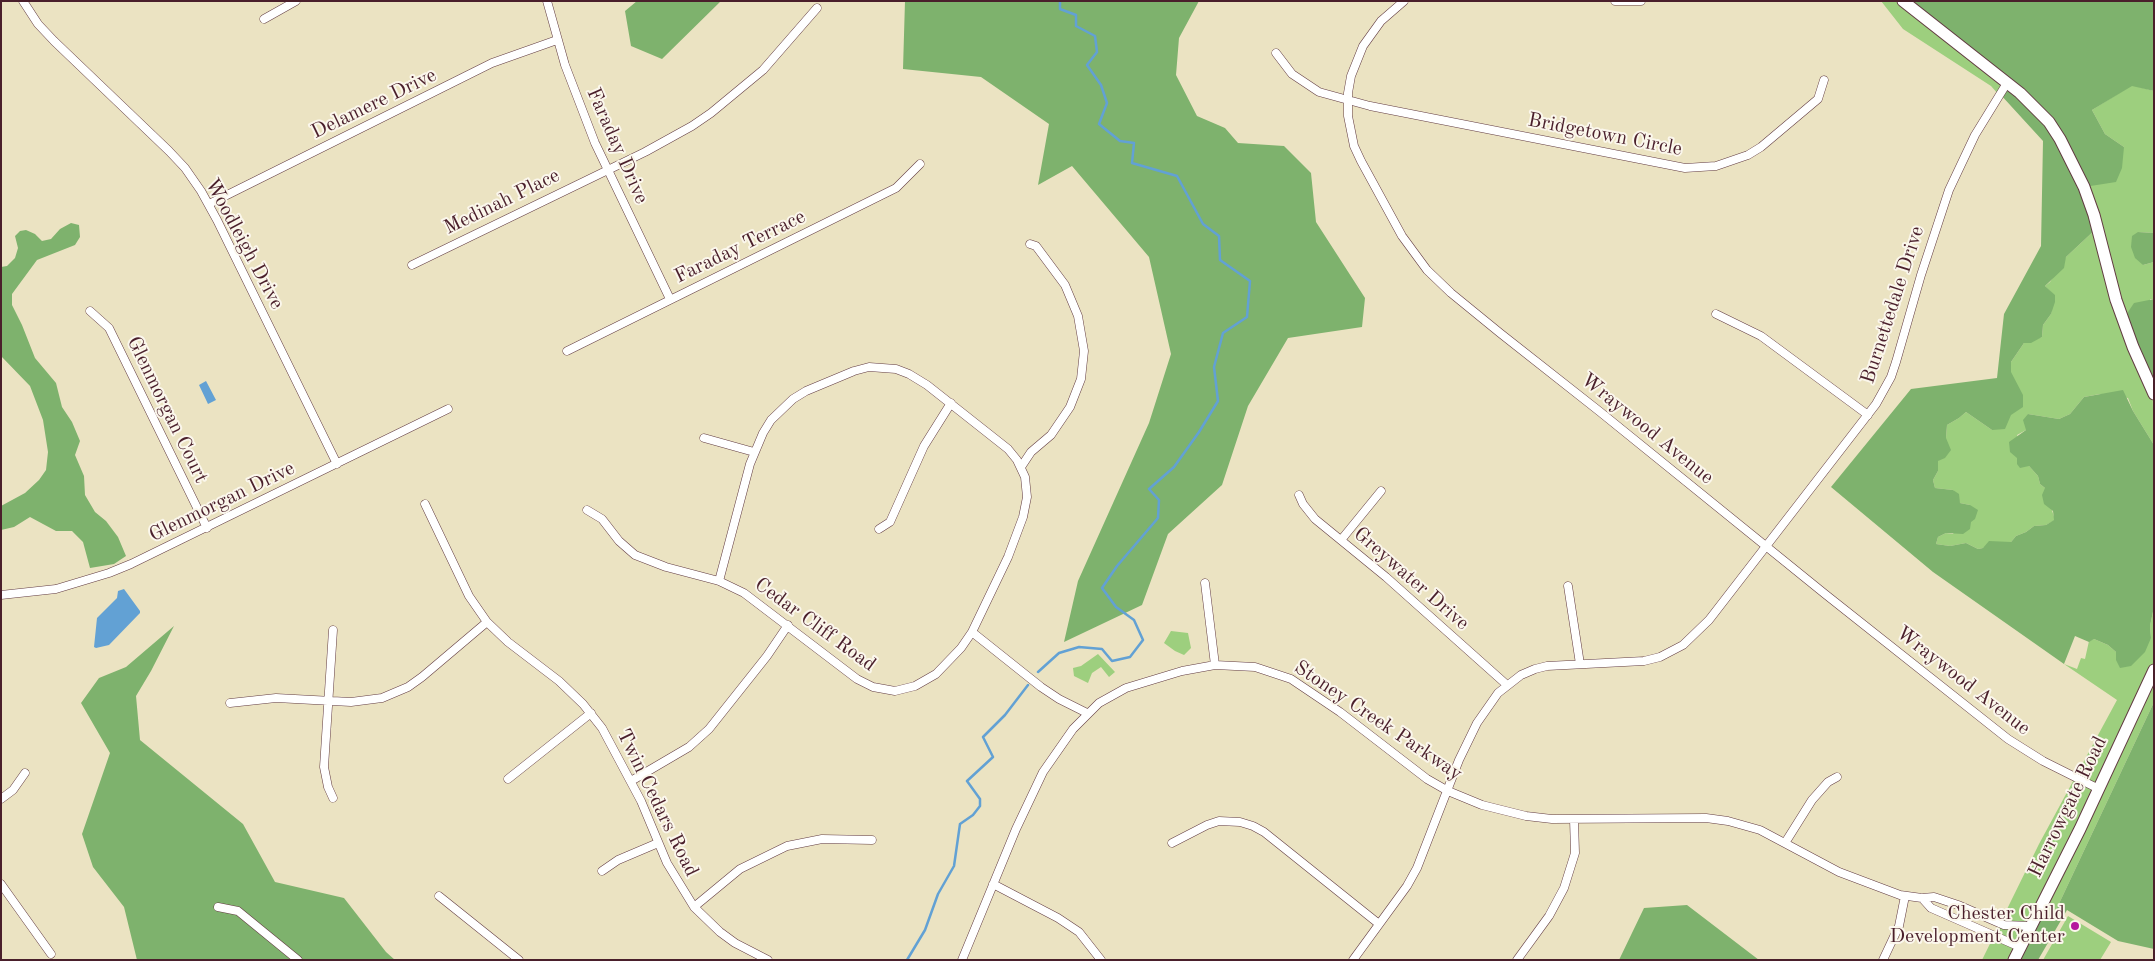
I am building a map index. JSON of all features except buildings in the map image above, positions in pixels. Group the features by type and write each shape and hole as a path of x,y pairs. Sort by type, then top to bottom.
{"street":[{"name":"Woodleigh Drive","path":"22,1 38,24 54,41 185,168 209,204 337,464"},
{"path":"264,19 296,1"},
{"name":"Faraday Drive","path":"547,1 557,40 580,106 606,169 670,299"},
{"name":"Wraywood Avenue","path":"1404,1 1382,21 1363,46 1351,76 1348,100 1351,133 1360,161 1402,236 1427,270 1464,304 2008,739 2043,761 2099,789"},
{"path":"1615,1 1641,1"},
{"path":"1903,1 2007,83 2034,106 2049,122 2070,156 2094,215 2124,324 2154,394"},
{"name":"Medinah Place","path":"412,265 670,139 711,113 763,70 817,8"},
{"name":"Delamere Drive","path":"209,204 492,64 557,40"},
{"name":"Bridgetown Circle","path":"1276,53 1292,74 1303,84 1319,92 1348,100 1685,168 1701,168 1732,161 1761,147 1818,99 1824,80"},
{"name":"Burnettedale Drive","path":"1353,960 1407,886 1417,868 1459,760 1477,722 1486,708 1507,685 1535,669 1547,666 1644,661 1675,651 1709,620 1868,415 1884,392 1891,377 1949,190 1975,135 2007,83"},
{"name":"Faraday Terrace","path":"567,351 896,188 920,164"},
{"path":"1021,467 1031,452 1051,435 1070,407 1081,379 1084,351 1078,316 1065,285 1036,246 1030,244"},
{"name":"Glenmorgan Court","path":"90,311 109,328 208,528"},
{"path":"1716,314 1768,341 1868,415"},
{"name":"Cedar Cliff Road","path":"587,510 602,519 619,541 635,555 666,567 720,581 744,593 857,679 873,687 895,690 915,686 936,674 961,648 972,632 1008,557 1023,517 1026,487 1021,467 1008,449 951,403 909,374 885,368 869,367 854,370 806,391 784,407 763,433 754,452 720,581"},
{"path":"879,529 890,522 924,446 951,403"},
{"name":"Glenmorgan Drive","path":"1,595 56,588 101,576 131,564 448,409"},
{"path":"704,438 754,452"},
{"path":"1341,540 1381,491"},
{"name":"Greywater Drive","path":"1299,495 1308,511 1434,618 1507,685"},
{"name":"Twin Cedars Road","path":"425,504 469,596 487,622 508,642 559,681 591,713 602,728 631,781 658,843 679,884 694,907 720,932 735,943 768,960"},
{"path":"1205,583 1215,665"},
{"path":"1568,586 1580,664"},
{"path":"230,703 276,698 368,701 382,698 400,691 422,677 487,622"},
{"path":"631,781 689,747 709,729 762,663 788,625"},
{"path":"333,630 324,767 333,798"},
{"path":"972,632 1041,687 1059,699 1088,713"},
{"name":"Stoney Creek Parkway","path":"962,960 992,884 1043,772 1054,754 1088,713 1112,695 1126,688 1182,671 1215,665 1255,667 1292,679 1427,779 1482,805 1526,816 1574,819 1706,818 1742,824 1760,830 1839,872 1905,896 1934,897 2004,925 2031,926"},
{"name":"Harrowgate Road","path":"2014,960 2099,789 2154,670"},
{"path":"508,779 591,713"},
{"path":"1,799 13,790 25,772"},
{"path":"1784,843 1812,800 1828,782 1837,777"},
{"path":"1517,960 1549,916 1564,888 1575,853 1574,819"},
{"path":"1172,843 1219,821 1240,822 1253,826 1264,832 1379,924"},
{"path":"694,907 734,873 750,863 786,846 822,839 872,840"},
{"path":"602,871 618,860 658,843"},
{"path":"1,884 51,954"},
{"path":"992,884 1058,918 1079,932 1101,960"},
{"path":"439,896 519,960"},
{"path":"1884,960 1899,926 1905,896"},
{"path":"1922,898 1931,908 2020,947"},
{"path":"218,907 238,911 298,960"}],"green space":[{"path":"637,1 721,1 662,59 631,46 625,11"},
{"path":"905,1 1199,1 1179,38 1176,75 1197,116 1225,128 1238,143 1284,146 1311,173 1316,222 1365,298 1362,327 1288,338 1248,406 1222,485 1168,534 1142,605 1064,642 1078,581 1149,423 1171,354 1149,257 1072,166 1038,185 1049,124 981,77 903,69"},
{"path":"1881,1 1903,1 2007,83 1999,95 1991,86 1903,29"},
{"path":"1903,1 2154,1 2154,91 2132,86 2092,110 2105,134 2124,147 2122,168 2116,182 2084,187 2097,228 2066,257 2064,268 2045,286 2055,295 2055,302 2051,314 2043,325 2042,337 2031,343 2024,343 2011,362 2011,372 2023,395 2023,407 2011,415 2005,429 1992,430 1966,412 1947,425 1946,438 1951,450 1945,458 1938,461 1938,471 1933,480 1935,488 1953,490 1959,494 1960,503 1970,505 1978,510 1975,519 1971,522 1970,529 1963,534 1946,533 1938,537 1936,544 1950,546 1966,543 1978,549 1983,548 1989,541 2011,542 2016,536 2034,526 2046,525 2054,520 2053,511 2044,504 2042,495 2045,488 2040,484 2038,476 2029,466 2020,468 2017,464 2017,458 2010,452 2009,442 2026,430 2023,420 2028,414 2059,419 2070,414 2084,397 2123,390 2133,411 2154,445 2154,607 2150,626 2151,638 2145,652 2131,666 2120,668 2116,660 2116,652 2108,645 2094,639 2089,642 2075,636 2064,664 1933,572 1831,487 1911,389 1997,378 2004,314 2041,246 2043,141 2000,94 2007,83"},
{"path":"2132,85 2154,91 2154,233 2138,232 2143,265 2154,262 2154,299 2150,299 2154,445 2133,411 2128,398 2100,394 2084,397 2070,414 2059,419 2028,414 2026,430 2017,435 2029,466 2038,476 2040,484 2045,488 2055,520 2046,525 2034,526 2016,536 2011,542 1978,549 1966,543 1950,546 1936,544 1938,537 1946,533 1953,534 1970,505 1960,503 1953,490 1935,488 1933,480 1938,471 1938,461 1946,438 1947,425 1966,412 1992,430 2011,372 2011,362 2024,343 2042,337 2043,325 2051,314 2054,295 2045,286 2050,282 2066,257 2097,228 2084,187 2124,147 2105,134 2092,110"},
{"path":"71,223 79,225 80,237 75,245 37,260 12,294 12,305 35,358 56,383 62,407 72,422 80,441 75,455 84,476 85,495 95,512 106,521 118,537 126,556 114,564 90,568 83,542 72,531 56,531 30,517 14,527 1,530 1,506 25,493 39,480 46,470 48,452 43,420 30,386 1,356 1,267 7,266 15,258 18,248 15,236 20,231 26,230 35,234 42,241 51,239 60,229"},
{"path":"2138,232 2154,233 2154,262 2143,265 2135,258 2131,247 2132,236"},
{"path":"2154,299 2154,394 2124,324 2128,312 2134,303"},
{"path":"2154,607 2154,702 2056,910 2032,926 2016,960 1982,960 2039,844 2117,700 2064,664 2077,669 2081,658 2085,659 2089,641 2094,639 2108,645 2116,652 2116,660 2151,638 2150,626"},
{"path":"174,626 136,696 140,740 243,824 275,882 344,898 386,952 395,960 137,960 124,907 93,867 82,834 110,753 81,703 99,678 126,667"},
{"path":"1171,631 1188,633 1191,648 1184,655 1164,643"},
{"path":"1098,654 1115,672 1109,677 1101,667 1092,673 1088,683 1074,676 1073,668 1081,666"},
{"path":"2154,702 2154,949 2118,941 2067,910 2038,960 2016,960 2032,926 2056,910"},
{"path":"1687,905 1759,960 1619,960 1644,908"},
{"path":"2068,916 2111,942 2100,960 2043,960"}],"water":[{"path":"206,381 216,400 208,404 199,385"},
{"path":"124,589 140,613 109,645 96,648 94,647 97,618 117,598 118,591"}],"waterway":[{"path":"1038,672 1059,653 1079,647 1102,649 1112,661 1130,657 1143,640 1134,620 1116,607 1102,588 1117,566 1158,518 1159,500 1149,489 1174,467 1218,401 1214,367 1223,333 1247,317 1250,281 1220,260 1219,236 1203,224 1177,176 1132,163 1134,143 1120,141 1099,124 1107,103 1101,85 1087,65 1097,52 1095,36 1076,26 1076,15 1060,9 1060,1"},
{"path":"907,960 925,930 938,894 954,866 960,824 973,815 980,806 980,799 967,781 993,757 983,737 1005,715 1028,685"}],"place":[{"name":"Chester Child Development Center","path":"2075,926"}]}
